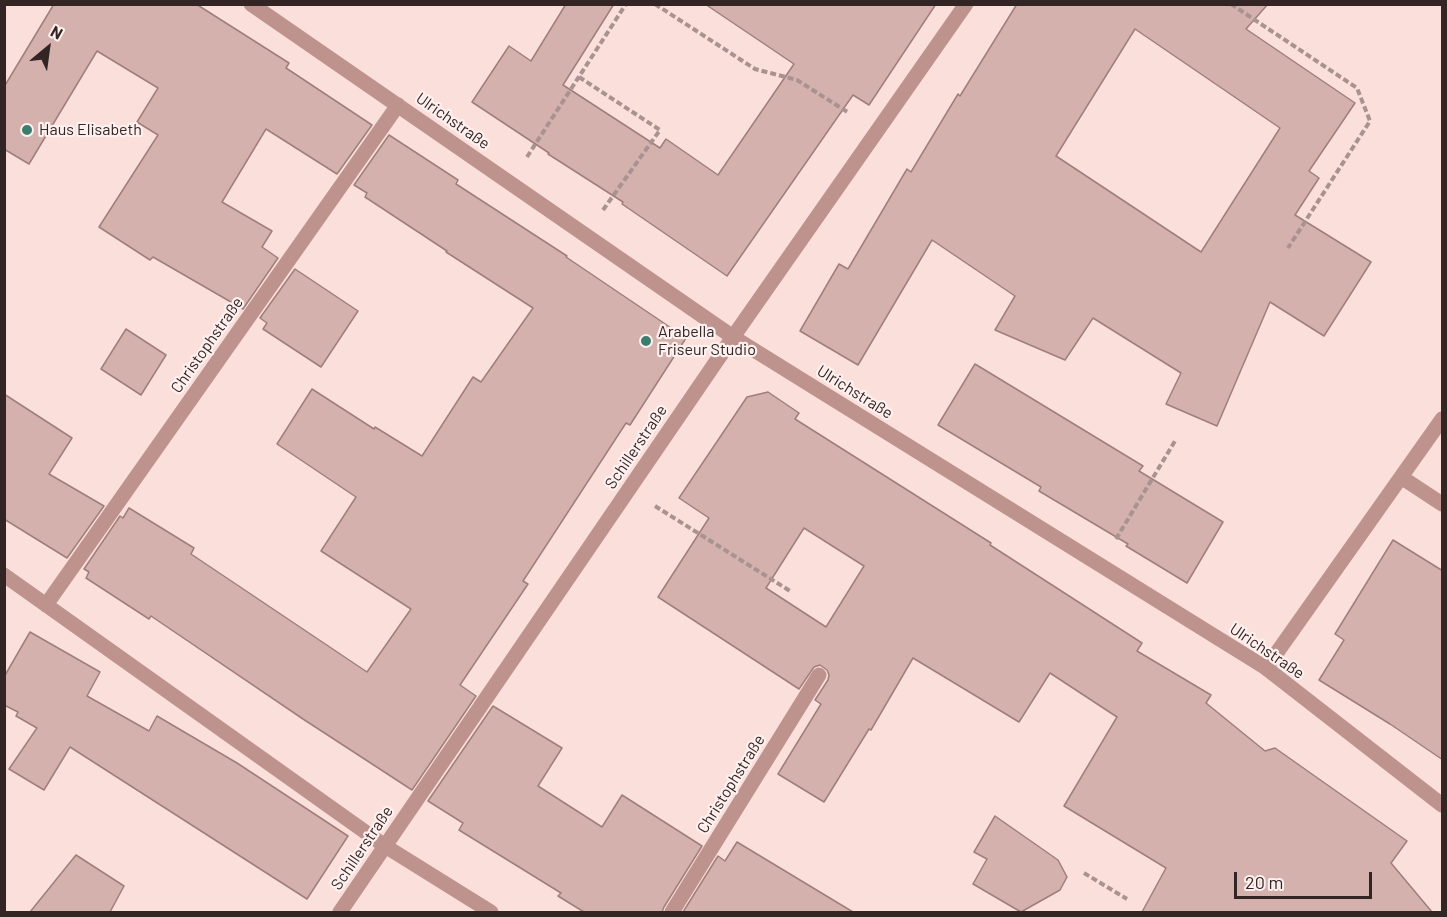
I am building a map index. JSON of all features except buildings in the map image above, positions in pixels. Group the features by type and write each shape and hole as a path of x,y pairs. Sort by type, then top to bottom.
{"street":[{"name":"Ulrichstraße","path":"251,4 733,337 1266,669 1443,805"},
{"name":"Schillerstraße","path":"340,912 733,337 966,4"},
{"name":"Christophstraße","path":"46,605 398,105"},
{"path":"1266,669 1443,419"},
{"path":"1401,477 1443,504"},
{"path":"4,575 385,846 491,912"},
{"name":"Christophstraße","path":"672,912 819,675"}],"path":[{"path":"510,183 626,4"},
{"path":"655,4 755,69 797,80 878,131"},
{"path":"1231,4 1357,88 1370,121 1288,248"},
{"path":"579,76 660,130 585,235"},
{"path":"1100,565 1175,441"},
{"path":"629,490 790,591"},
{"path":"1084,873 1127,899"}],"place":[{"name":"Haus Elisabeth","path":"27,130"},
{"name":"Arabella Friseur Studio","path":"646,341"}]}
